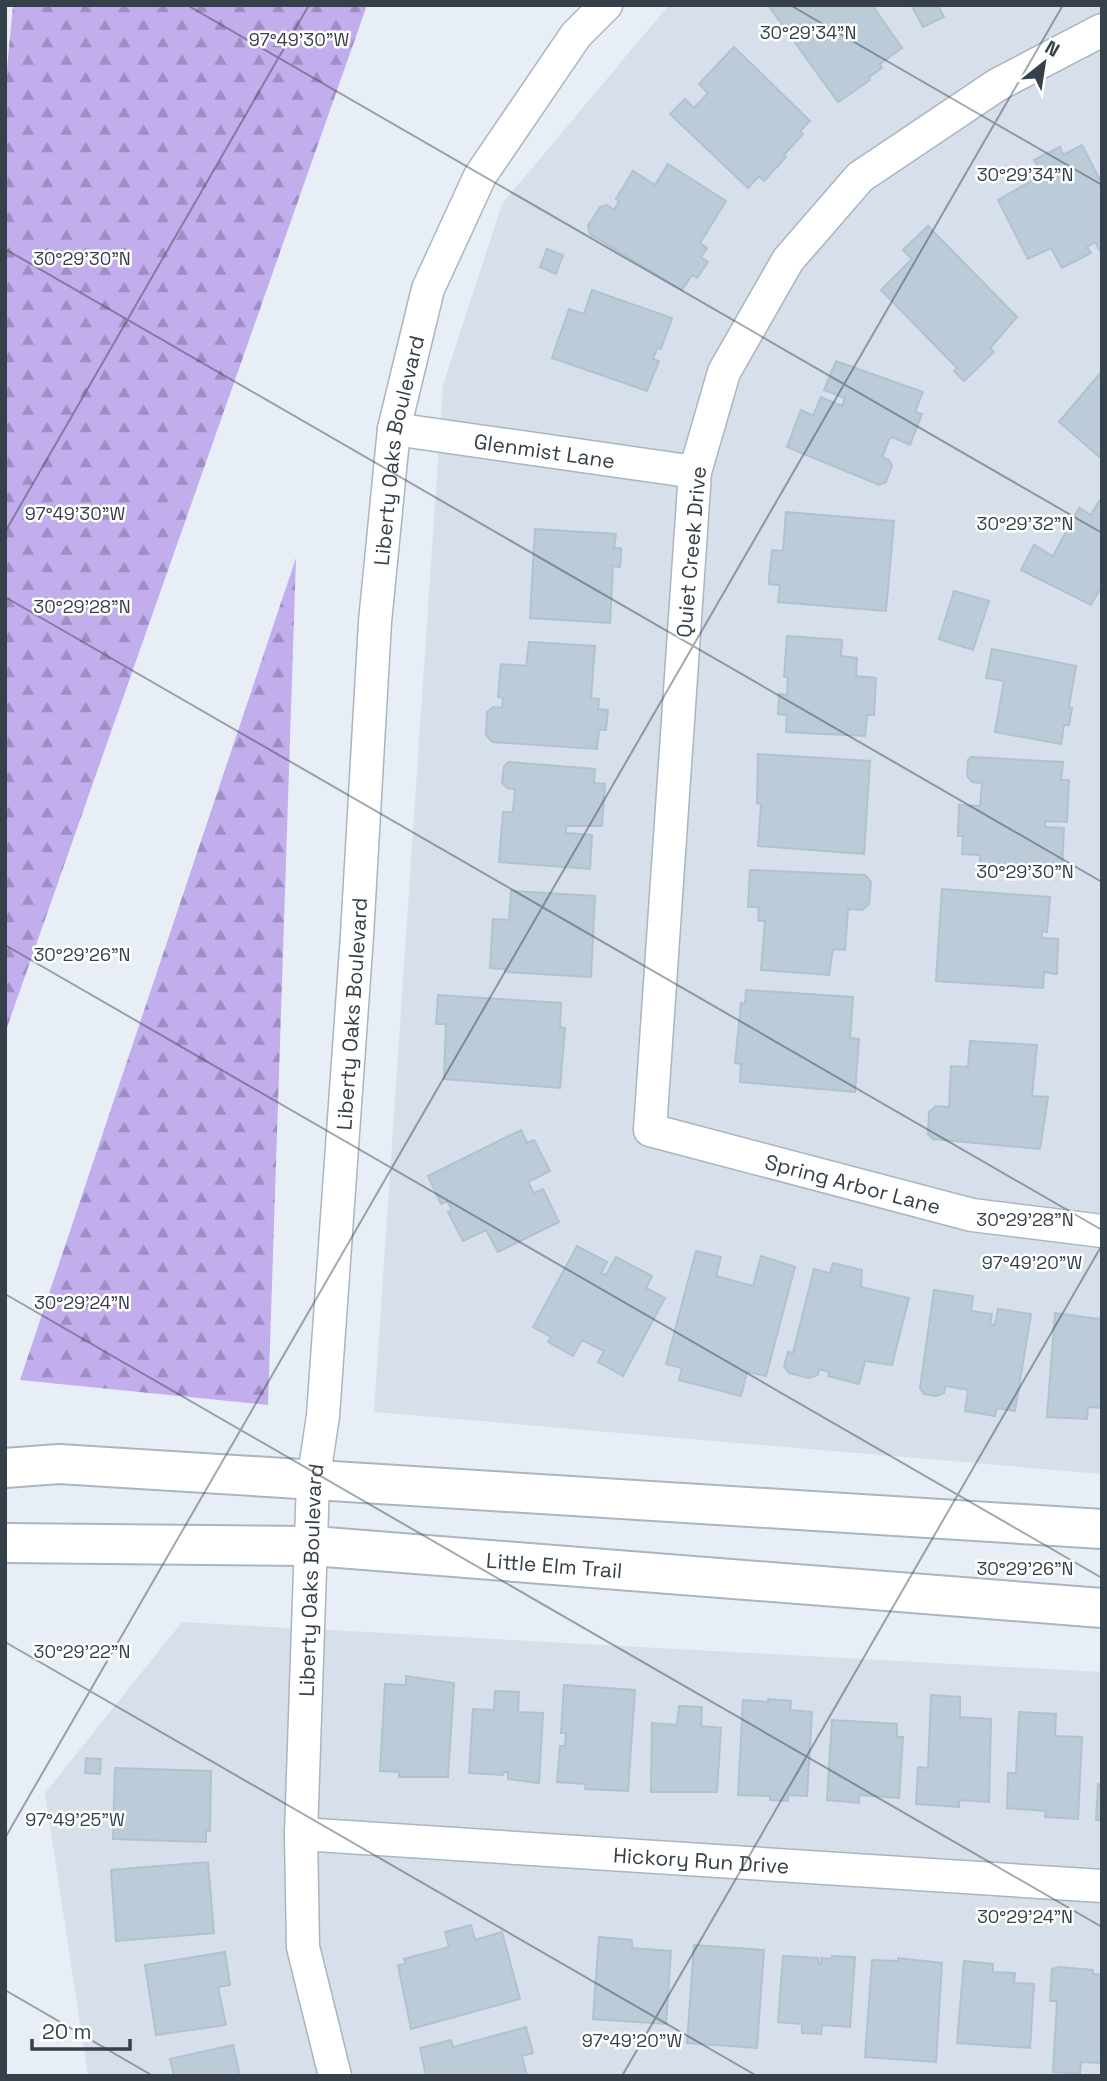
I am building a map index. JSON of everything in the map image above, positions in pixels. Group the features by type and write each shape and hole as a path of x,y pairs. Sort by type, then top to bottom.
{"street":[{"name":"Liberty Oaks Boulevard","path":"335,2076 303,1947 302,1835 313,1482 323,1416 357,935 375,622 394,429 428,289 480,176 576,35 607,5"},
{"name":"Quiet Creek Drive","path":"649,1130 695,472 724,372 788,260 860,177 997,85 1102,30"},
{"name":"Glenmist Lane","path":"394,429 695,472"},
{"name":"Spring Arbor Lane","path":"649,1130 972,1215 1102,1231"},
{"path":"5,1468 59,1464 313,1482 1102,1529"},
{"name":"Little Elm Trail","path":"5,1543 313,1546 1102,1608"},
{"name":"Hickory Run Drive","path":"302,1835 1102,1886"}],"shaded area":[{"path":"669,5 1102,5 1102,1474 374,1412 443,385 502,204"},
{"path":"182,1622 1102,1672 1102,2076 88,2076 45,1793"}],"green space":[{"path":"13,5 367,5 5,1033 5,90"},
{"path":"296,558 268,1405 20,1380"}],"building":[{"path":"768,5 872,5 902,48 880,64 882,68 869,77 870,80 838,102"},
{"path":"911,5 938,5 944,17 923,27"},
{"path":"734,47 810,121 800,131 803,134 784,155 786,157 764,181 759,176 748,188 670,114 685,99 694,108 708,93 699,84"},
{"path":"1082,145 1102,184 1102,254 1095,242 1087,247 1091,253 1062,268 1051,248 1028,259 998,200 1042,175 1034,160 1060,147 1063,155"},
{"path":"668,164 726,201 700,243 707,248 701,257 708,262 697,278 692,275 682,290 590,234 588,226 600,207 607,205 614,210 619,201 616,199 633,171 655,185"},
{"path":"928,226 1017,317 990,348 994,352 964,381 954,371 957,368 881,290 912,259 903,250"},
{"path":"547,249 563,255 556,274 540,267"},
{"path":"592,290 672,318 661,349 657,348 653,359 659,361 647,391 552,358 569,309 584,314"},
{"path":"836,361 923,392 915,412 922,414 910,445 892,437 889,440 882,457 889,460 892,466 886,482 879,485 787,447 801,410 813,416 821,397 842,406 845,398 824,390"},
{"path":"1102,371 1102,459 1059,422"},
{"path":"1099,501 1102,502 1102,592 1099,591 1091,605 1021,570 1034,545 1053,556 1079,508 1091,515"},
{"path":"786,512 894,521 886,611 778,602 780,585 769,584 769,578 772,550 783,551"},
{"path":"535,529 616,534 614,548 621,548 621,555 620,567 613,566 610,623 530,618"},
{"path":"954,591 989,601 973,650 939,639"},
{"path":"787,636 842,640 841,656 857,658 856,676 876,678 874,715 867,715 865,736 786,732 787,715 778,714 779,694 787,695 788,677 784,677"},
{"path":"529,642 595,646 591,698 599,699 598,709 608,710 606,730 599,730 597,749 492,742 486,735 487,712 493,707 502,708 503,698 498,697 501,664 526,666"},
{"path":"992,649 1076,666 1069,707 1072,708 1069,725 1064,725 1061,744 995,732 1004,681 986,678"},
{"path":"758,754 870,761 864,854 758,846 761,804 757,803"},
{"path":"971,757 1063,762 1061,780 1069,780 1067,822 1045,821 1045,827 1064,828 1062,869 980,864 980,855 962,854 963,836 958,836 959,805 980,806 982,783 972,782 967,776 968,760"},
{"path":"508,762 595,769 594,783 605,784 602,826 566,826 566,833 592,835 590,869 499,862 503,812 513,812 515,789 507,788 502,783 504,767"},
{"path":"750,870 865,875 871,882 869,904 862,910 848,909 845,950 833,949 829,975 761,970 765,921 758,921 759,907 748,907"},
{"path":"942,889 1050,897 1047,932 1042,931 1042,938 1058,939 1057,974 1044,972 1043,988 936,981"},
{"path":"511,891 595,896 591,977 505,972 505,969 490,968 493,919 509,920"},
{"path":"746,990 853,997 850,1038 859,1039 855,1092 740,1082 741,1064 735,1063 741,1003 745,1004"},
{"path":"438,995 561,1003 560,1027 565,1028 560,1088 444,1079 446,1024 436,1024"},
{"path":"970,1041 1037,1045 1032,1096 1048,1097 1040,1149 933,1139 928,1134 929,1112 936,1106 949,1107 951,1066 968,1067"},
{"path":"521,1130 527,1143 534,1140 550,1171 528,1182 534,1193 543,1189 559,1222 498,1252 486,1230 463,1241 448,1212 452,1210 447,1201 441,1204 428,1176"},
{"path":"577,1246 607,1262 601,1273 606,1275 616,1257 652,1276 646,1288 665,1298 623,1376 598,1362 604,1351 582,1340 573,1356 548,1342 551,1337 533,1327"},
{"path":"696,1251 721,1257 716,1276 753,1286 761,1256 795,1267 766,1376 747,1372 741,1396 679,1380 682,1368 666,1364"},
{"path":"833,1263 862,1270 861,1287 909,1298 892,1365 865,1361 859,1384 828,1376 829,1372 819,1369 818,1375 809,1378 789,1373 784,1366 788,1352 793,1353 814,1269 830,1273"},
{"path":"934,1290 973,1296 971,1311 992,1314 990,1324 995,1325 998,1309 1031,1314 1015,1411 997,1408 995,1416 965,1411 968,1390 945,1386 944,1393 936,1396 924,1394 920,1388"},
{"path":"1055,1313 1099,1319 1102,1315 1102,1408 1088,1407 1087,1419 1047,1417"},
{"path":"406,1676 454,1683 448,1777 399,1777 399,1772 380,1771 385,1684 406,1685"},
{"path":"564,1685 635,1690 628,1791 585,1789 586,1784 557,1782 560,1746 565,1746 566,1733 561,1733"},
{"path":"495,1691 519,1692 518,1712 543,1713 539,1783 508,1779 508,1772 503,1775 469,1773 473,1709 494,1710"},
{"path":"931,1695 960,1697 960,1717 991,1719 989,1802 959,1800 959,1807 916,1804 918,1767 928,1768"},
{"path":"768,1699 791,1701 790,1710 812,1712 807,1796 788,1795 788,1801 770,1800 770,1796 738,1795 743,1700 769,1702"},
{"path":"679,1706 702,1707 701,1726 721,1728 717,1792 651,1792 652,1723 677,1725"},
{"path":"1019,1712 1056,1714 1055,1736 1082,1737 1078,1819 1045,1817 1046,1811 1007,1808 1008,1773 1016,1773"},
{"path":"832,1720 897,1724 897,1737 903,1737 899,1798 859,1795 859,1803 827,1800"},
{"path":"86,1758 101,1759 100,1774 85,1773"},
{"path":"115,1768 211,1771 210,1831 206,1830 206,1842 113,1839"},
{"path":"1098,1784 1102,1785 1102,1820 1096,1820"},
{"path":"208,1862 214,1933 116,1941 111,1870"},
{"path":"471,1925 475,1940 502,1932 520,1999 411,2029 398,1965 406,1964 404,1959 449,1947 445,1932"},
{"path":"599,1937 632,1940 632,1948 671,1951 666,2024 593,2019"},
{"path":"694,1945 764,1950 757,2048 687,2043"},
{"path":"225,1952 230,1985 218,1987 226,2025 156,2035 145,1965"},
{"path":"783,1956 818,1958 818,1963 821,1964 821,1958 855,1957 850,2027 822,2025 821,2034 802,2033 802,2024 778,2022"},
{"path":"898,1958 942,1963 936,2062 865,2057 872,1960 898,1961"},
{"path":"964,1961 993,1964 993,1972 1015,1973 1014,1983 1034,1984 1030,2048 957,2043"},
{"path":"1059,1967 1093,1970 1093,1974 1102,1975 1102,2063 1081,2062 1080,2074 1053,2072 1057,2001 1050,2001 1052,1969"},
{"path":"526,2027 533,2053 522,2056 527,2076 426,2076 420,2048 451,2040 453,2047"},
{"path":"233,2045 240,2076 174,2076 170,2059"}]}
